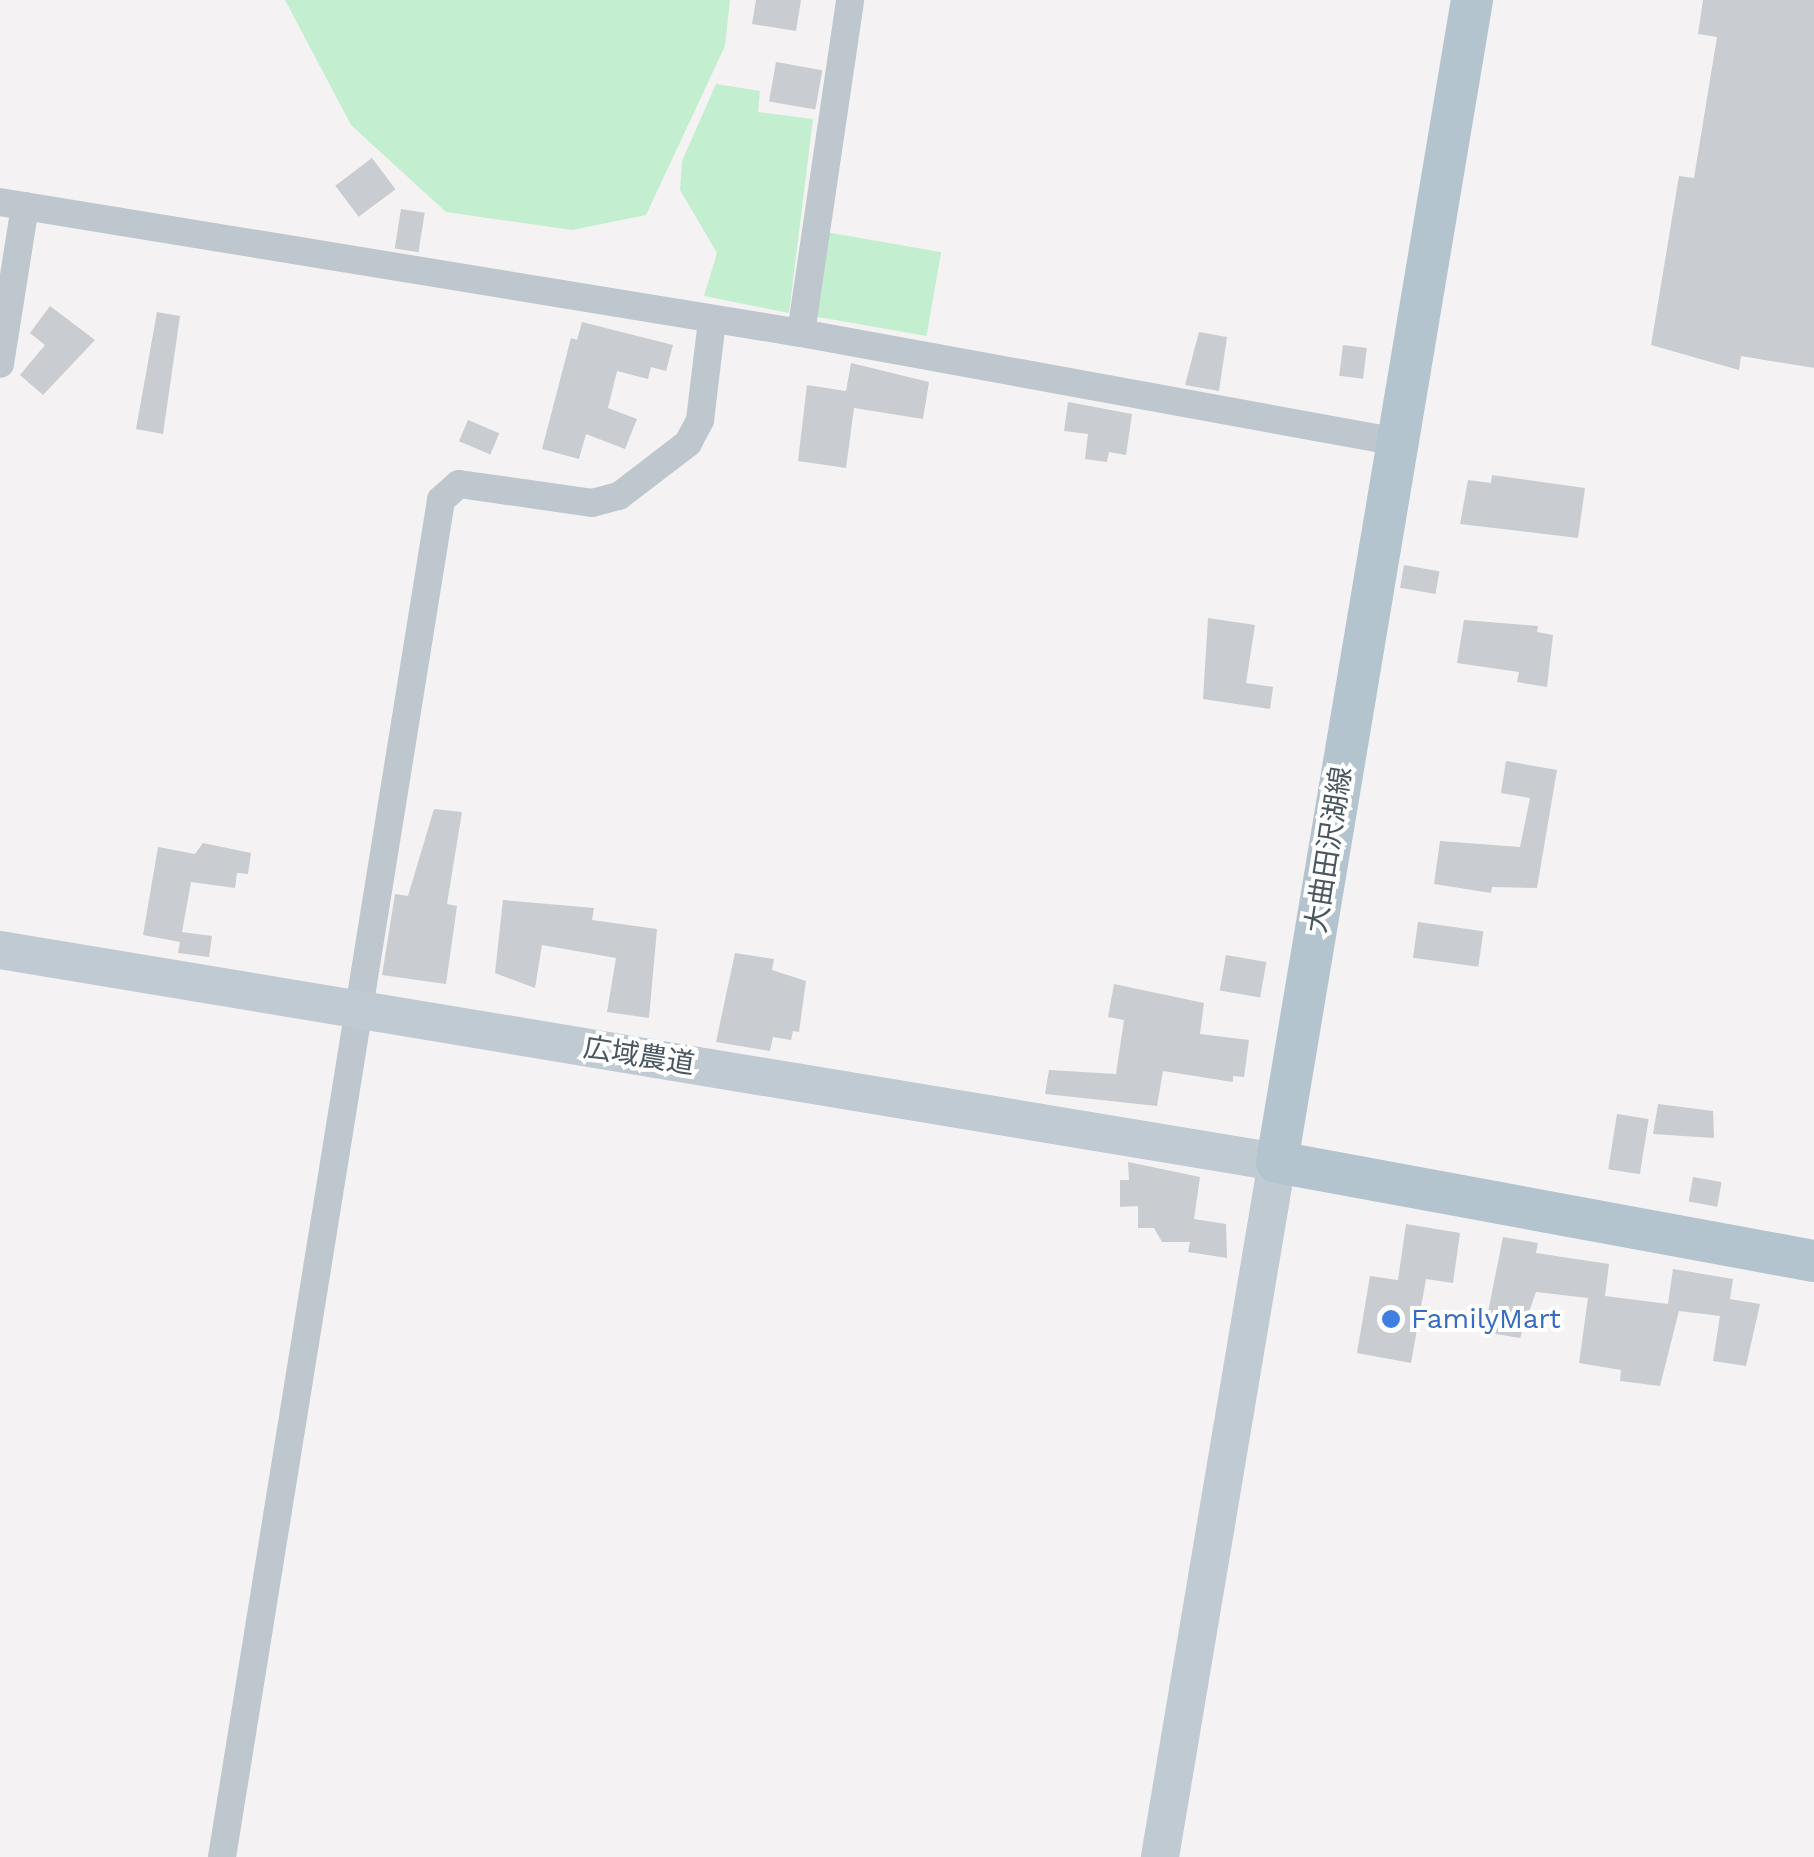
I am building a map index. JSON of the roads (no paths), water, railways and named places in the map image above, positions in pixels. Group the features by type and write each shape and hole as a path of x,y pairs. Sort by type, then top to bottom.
{"main road":[{"name":"大曲田沢湖線","path":"1277,1162 1472,0"},
{"path":"1277,1162 1814,1260"}],"street":[{"path":"802,333 850,0"},
{"path":"0,364 12,204 802,333 1398,442"},
{"path":"222,1857 363,1011 441,500 458,484 592,503 619,496 688,443 700,420 712,321"},
{"name":"広域農道","path":"0,950 1277,1162"},
{"path":"1160,1857 1277,1162"}],"place":[{"name":"FamilyMart","path":"1391,1319"}]}
